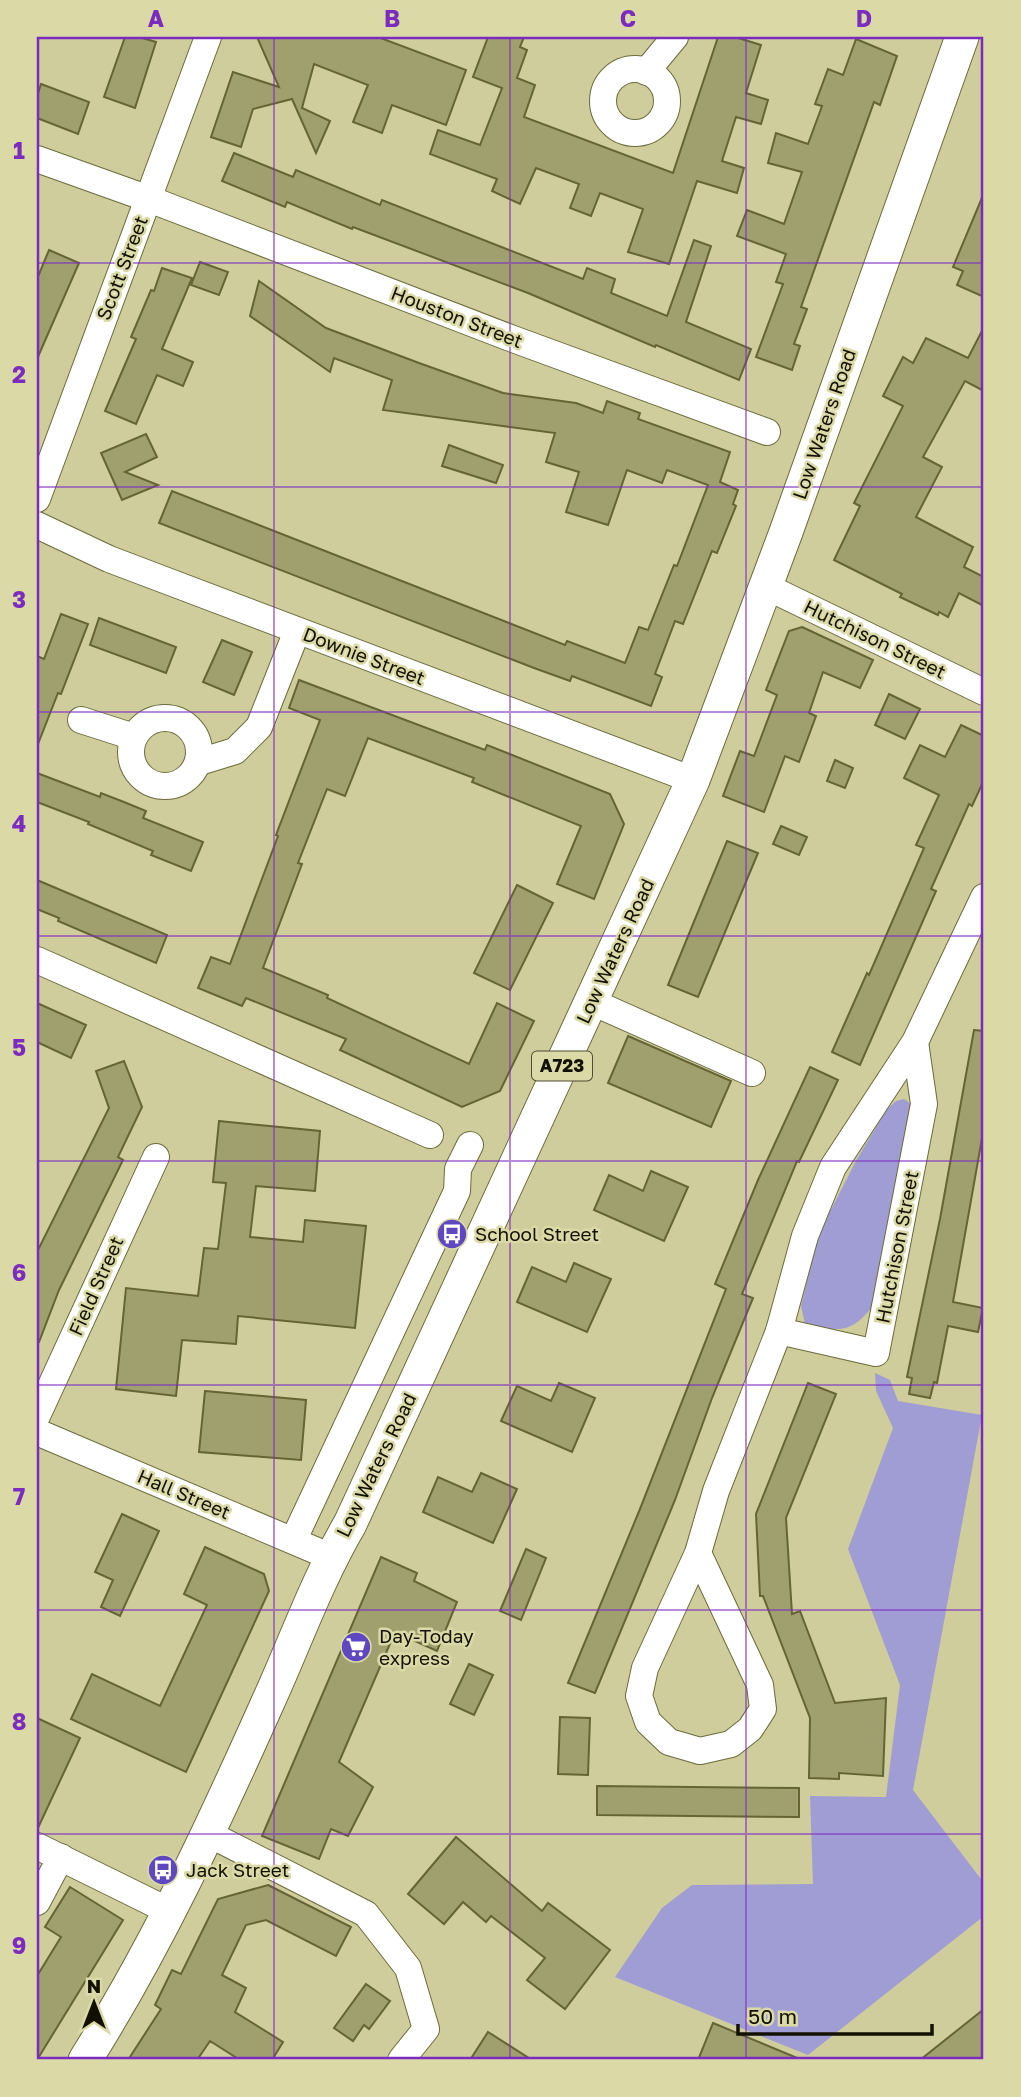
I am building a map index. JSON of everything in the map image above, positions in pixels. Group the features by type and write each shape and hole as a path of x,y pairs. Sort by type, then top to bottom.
{"main road":[{"name":"Low Waters Road","path":"85,2060 124,1998 209,1834 331,1557 350,1524 693,780 786,532 962,37"}],"street":[{"name":"Scott Street","path":"37,499 208,37"},
{"path":"646,72 675,37"},
{"name":"Houston Street","path":"37,159 767,432"},
{"name":"Downie Street","path":"37,525 109,559 693,780"},
{"name":"Hutchison Street","path":"765,586 984,692"},
{"path":"199,762 235,751 259,726 297,631"},
{"path":"160,718 177,720 190,730 198,744 199,762 190,775 177,785 160,786 145,780 134,768 130,752 134,737 145,724 160,718"},
{"path":"81,720 134,737"},
{"path":"698,1553 760,1685 763,1709 750,1729 731,1744 700,1751 668,1742 648,1722 639,1696 645,1668 698,1553 716,1491 779,1332 805,1236 833,1167 915,1042 984,897"},
{"path":"37,960 430,1135"},
{"path":"592,1002 752,1073"},
{"name":"Hutchison Street","path":"779,1332 877,1353 924,1104 915,1042"},
{"path":"293,1539 457,1191 458,1169 470,1145"},
{"name":"Field Street","path":"37,1416 156,1157"},
{"name":"Hall Street","path":"37,1432 331,1557"},
{"path":"209,1834 366,1914 408,1968 426,2029 401,2060"},
{"path":"37,1846 169,1911"},
{"path":"37,1902 61,1857"}],"shaded area":[{"path":"904,1099 911,1104 876,1302 860,1320 845,1328 805,1324 801,1306 818,1235 857,1159 887,1109 896,1101"},
{"path":"875,1373 890,1380 898,1401 982,1415 913,1790 984,1883 984,1916 808,2055 615,1977 662,1908 692,1885 813,1884 810,1796 886,1797 900,1685 848,1549 893,1428 876,1391"}],"building":[{"path":"125,37 139,37 156,42 135,108 104,97"},
{"path":"257,37 378,37 466,70 446,125 392,105 382,133 353,122 368,85 314,64 302,108 330,121 316,153 292,99 253,109 241,147 211,137 233,72 279,87"},
{"path":"488,37 524,37 520,47 527,50 517,78 535,85 524,117 673,173 718,37 735,37 761,45 746,93 768,100 761,124 736,117 722,161 744,168 737,193 697,181 669,264 628,252 643,209 600,193 591,216 570,208 579,184 536,168 520,204 492,191 497,179 430,154 438,130 480,145 502,88 473,77"},
{"path":"856,39 897,56 880,105 874,102 801,307 807,309 794,344 800,346 792,370 756,357 783,284 776,282 786,254 737,236 747,210 784,224 802,172 768,163 776,133 808,144 822,106 815,104 828,69 843,75"},
{"path":"41,84 89,102 78,134 37,118 37,97"},
{"path":"234,153 293,177 296,170 380,205 382,200 583,279 587,268 615,279 611,293 667,316 694,240 711,246 686,322 751,349 739,380 528,293 353,227 352,229 287,202 285,207 222,181"},
{"path":"984,193 984,297 957,285 963,271 953,267"},
{"path":"49,250 79,263 37,359 37,279"},
{"path":"200,262 228,272 219,295 191,285"},
{"path":"162,268 192,278 162,349 193,362 183,386 157,375 136,424 105,411 136,339 131,337 151,290 154,291"},
{"path":"259,281 326,328 419,363 503,393 576,403 603,413 607,401 640,413 638,419 730,452 720,482 738,490 733,504 736,506 717,553 712,551 683,624 675,621 655,674 662,677 651,706 572,676 570,681 534,668 159,523 172,491 565,645 567,641 625,663 639,627 648,630 674,565 677,566 708,485 667,470 662,483 627,470 608,525 566,512 579,472 546,462 555,433 383,410 392,380 334,358 330,372 250,316"},
{"path":"984,327 984,391 965,381 923,457 942,467 916,517 973,547 964,567 984,577 984,606 959,593 948,617 900,597 902,594 834,560 860,506 854,503 903,406 883,396 903,357 913,363 926,338 968,358"},
{"path":"146,434 157,457 125,472 158,485 122,500 101,453"},
{"path":"449,445 503,465 496,483 442,466"},
{"path":"61,614 88,624 38,744 37,656 44,659"},
{"path":"99,618 176,647 166,673 90,645"},
{"path":"802,627 873,660 860,688 823,672 809,713 816,716 799,762 785,756 764,812 723,796 740,751 754,756 777,695 766,690 789,631"},
{"path":"222,640 252,652 234,695 203,682"},
{"path":"299,680 485,750 487,745 610,794 624,824 594,899 557,884 581,826 472,782 474,778 368,738 345,796 327,789 298,863 302,864 263,968 328,995 327,998 469,1064 497,1003 534,1021 500,1091 462,1107 340,1050 346,1039 246,998 242,1006 198,988 211,957 230,964 320,720 289,708"},
{"path":"889,694 920,709 905,739 875,725"},
{"path":"961,725 984,736 984,780 972,806 969,804 931,889 936,891 860,1065 832,1052 924,848 916,845 939,795 904,778 920,745 945,757"},
{"path":"835,760 853,768 845,788 827,781"},
{"path":"37,773 100,797 101,793 146,811 143,818 203,842 191,871 151,855 153,851 88,824 89,822 37,802"},
{"path":"781,826 807,837 799,855 773,844"},
{"path":"727,841 758,853 698,997 668,985"},
{"path":"37,880 167,935 156,963 58,921 59,918 37,909"},
{"path":"517,885 553,903 510,990 474,973"},
{"path":"37,1003 86,1025 71,1058 37,1042"},
{"path":"974,1030 984,1031 984,1127 953,1302 983,1308 978,1332 948,1326 937,1383 934,1382 930,1398 909,1394 912,1378 907,1377 940,1219"},
{"path":"628,1036 731,1081 711,1127 608,1083"},
{"path":"124,1061 142,1107 118,1157 123,1160 59,1290 37,1342 37,1252 109,1108 96,1071"},
{"path":"810,1067 838,1080 799,1162 797,1161 742,1294 753,1298 712,1398 675,1500 595,1693 568,1683 726,1289 715,1284 758,1180"},
{"path":"219,1121 320,1131 315,1191 256,1186 250,1237 303,1242 305,1220 366,1226 355,1328 238,1316 236,1344 182,1340 176,1396 116,1389 126,1288 198,1296 204,1248 218,1249 226,1183 213,1182"},
{"path":"651,1171 688,1187 664,1241 594,1210 609,1175 643,1191"},
{"path":"574,1263 611,1279 587,1332 517,1302 532,1267 566,1282"},
{"path":"559,1383 595,1398 572,1452 501,1421 517,1386 551,1401"},
{"path":"808,1383 836,1394 786,1518 792,1614 800,1611 835,1703 886,1698 883,1776 839,1773 839,1779 809,1778 810,1718 763,1596 760,1596 756,1514"},
{"path":"205,1391 306,1400 301,1460 199,1452"},
{"path":"481,1473 517,1489 493,1543 423,1512 438,1477 472,1492"},
{"path":"122,1514 159,1531 120,1616 101,1607 113,1580 95,1572"},
{"path":"205,1547 264,1574 269,1591 186,1772 71,1719 92,1674 160,1706 207,1605 184,1594"},
{"path":"526,1549 546,1558 521,1620 500,1611"},
{"path":"381,1557 417,1573 414,1581 457,1602 437,1651 395,1632 339,1762 373,1787 348,1836 331,1829 319,1859 262,1836"},
{"path":"469,1664 493,1675 474,1715 450,1704"},
{"path":"560,1717 590,1718 588,1775 558,1774"},
{"path":"37,1718 80,1738 37,1830"},
{"path":"597,1786 799,1788 799,1817 597,1815"},
{"path":"456,1837 542,1911 548,1903 610,1950 565,2009 527,1980 545,1958 491,1916 486,1922 463,1902 444,1924 408,1894"},
{"path":"268,1885 351,1927 336,1956 266,1920 246,1925 222,1975 246,1988 235,2012 283,2042 272,2060 240,2060 210,2041 197,2060 128,2060 161,2009 155,2005 172,1970 181,1974 218,1899"},
{"path":"70,1887 123,1920 37,2060 37,1976 61,1937 45,1927"},
{"path":"366,1984 390,2001 369,2029 364,2025 353,2041 334,2028"},
{"path":"984,2009 984,2060 920,2060"},
{"path":"713,2023 802,2060 698,2060"},
{"path":"488,2032 532,2060 470,2060"}],"place":[{"name":"School Street","path":"452,1234"},
{"name":"Day-Today express","path":"356,1647"},
{"name":"Jack Street","path":"163,1870"}]}
